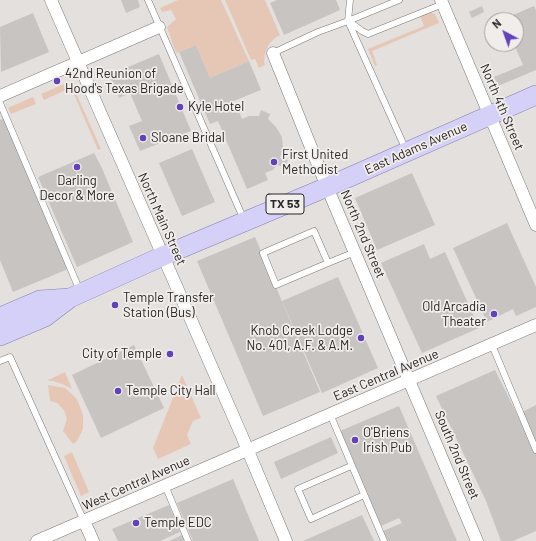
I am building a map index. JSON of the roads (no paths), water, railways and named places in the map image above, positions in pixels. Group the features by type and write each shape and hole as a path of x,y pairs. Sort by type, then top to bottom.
{"main road":[{"name":"East Adams Avenue","path":"163,256 327,187 536,95"},
{"name":"TX 53","path":"0,336 45,317 75,296 163,256"},
{"name":"TX 53","path":"0,317 40,300 75,296"}],"street":[{"name":"North Main Street","path":"51,0 286,541"},
{"name":"North 4th Street","path":"442,2 536,225"},
{"path":"0,96 159,27"},
{"name":"North 2nd Street","path":"272,53 327,187 410,380"},
{"name":"East Central Avenue","path":"247,450 536,325"},
{"name":"South 2nd Street","path":"410,380 477,541"},
{"name":"West Central Avenue","path":"37,541 247,450"},
{"path":"84,521 92,541"}],"lane":[{"path":"148,0 244,222"},
{"path":"350,0 348,21 407,152"},
{"path":"272,53 318,32 399,0"},
{"path":"348,21 368,34 442,2"},
{"path":"0,103 75,296"},
{"path":"328,264 314,231 263,253 276,285 328,264 355,252"},
{"path":"492,344 536,450"},
{"path":"0,362 10,357 84,521"},
{"path":"330,414 384,541"},
{"path":"352,466 298,490 311,519 364,495"},
{"path":"165,485 188,541"}],"place":[{"name":"42nd Reunion of Hood's Texas Brigade","path":"57,81"},
{"name":"Kyle Hotel","path":"180,107"},
{"name":"Sloane Bridal","path":"143,138"},
{"name":"First United Methodist","path":"274,162"},
{"name":"Darling Decor & More","path":"77,167"},
{"name":"Temple Transfer Station (Bus)","path":"115,305"},
{"name":"Old Arcadia Theater","path":"494,314"},
{"name":"Knob Creek Lodge No. 401, A.F. & A.M.","path":"361,338"},
{"name":"City of Temple","path":"170,354"},
{"name":"Temple City Hall","path":"118,391"},
{"name":"O'Briens Irish Pub","path":"355,440"},
{"name":"Temple EDC","path":"136,523"}]}
